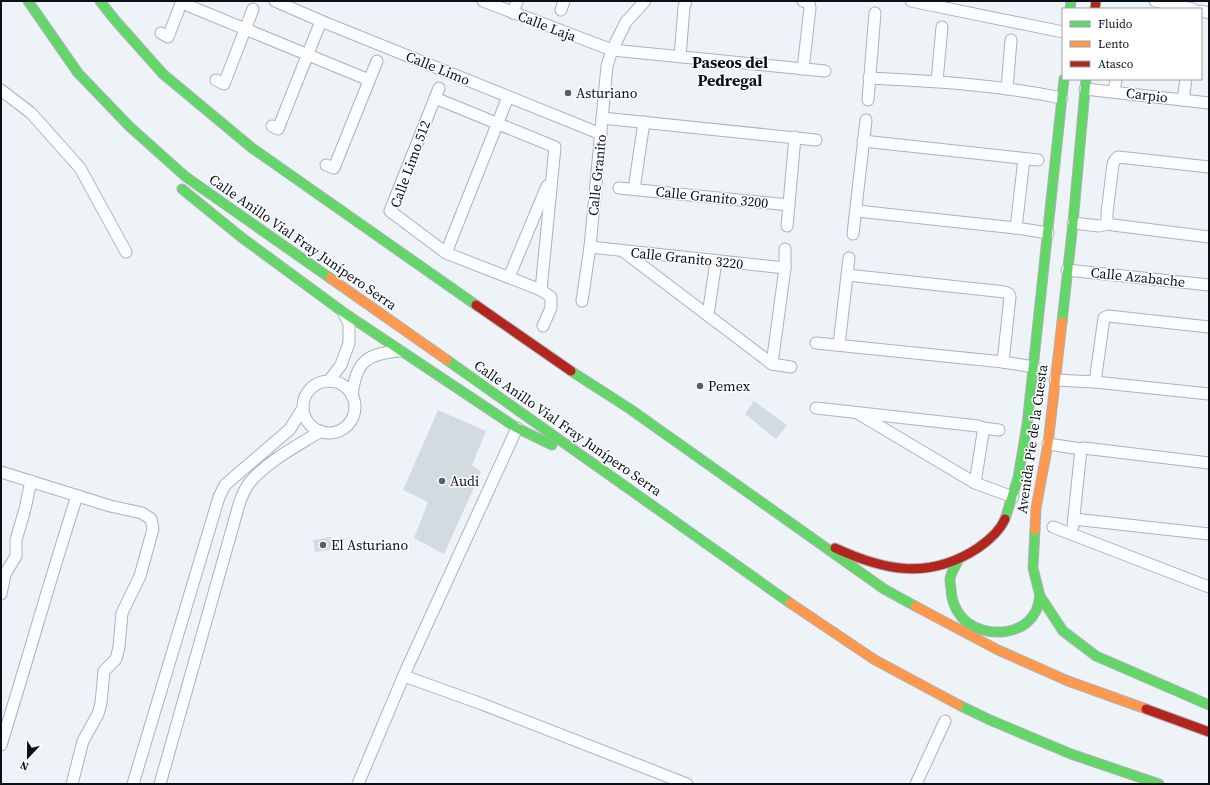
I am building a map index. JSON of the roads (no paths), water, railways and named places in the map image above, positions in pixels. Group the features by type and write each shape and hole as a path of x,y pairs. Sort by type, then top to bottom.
{"main road":[{"name":"Calle Anillo Vial Fray Junípero Serra","path":"28,1 78,73 130,127 186,177 236,214 607,472 800,610 875,660 937,694 990,720 1071,754 1158,784"},
{"path":"100,1 114,20 163,74 252,148 525,340 630,409 884,589 998,650 1068,681 1209,732"},
{"name":"Avenida Pie de la Cuesta","path":"805,534 844,552 883,566 905,569 942,565 959,560 973,552 987,541 1002,526 1013,497 1020,471 1034,367 1064,80"},
{"name":"Avenida Pie de la Cuesta","path":"1086,84 1073,223 1048,444 1036,508 1033,568 1040,596 1063,631 1096,656 1209,706"},
{"path":"130,127 155,162"},
{"path":"175,184 241,237 343,312 401,351 517,428 607,472"},
{"path":"959,560 950,579 951,597 958,613 968,623 984,630 1000,632 1014,630 1026,623 1036,611 1040,596"}],"street":[{"name":"Calle Limo","path":"275,1 601,134"},
{"name":"Calle Laja","path":"483,1 612,50"},
{"path":"513,13 517,1"},
{"name":"Calle Granito","path":"582,301 590,247 608,66 612,50 626,22 645,1"},
{"path":"680,57 684,7 686,1"},
{"path":"803,1 808,3 810,8 803,70"},
{"path":"911,1 1062,32"},
{"path":"1155,1 1179,3 1191,8"},
{"path":"161,33 168,37 182,2 369,80"},
{"path":"216,80 224,84 253,9"},
{"path":"868,100 875,13"},
{"path":"272,126 278,129 321,21"},
{"path":"937,81 942,26"},
{"path":"1007,89 1011,40"},
{"path":"612,50 825,71"},
{"path":"326,165 334,168 377,61"},
{"path":"870,78 937,81 1007,89 1062,98"},
{"path":"1114,92 1116,80"},
{"path":"1184,100 1186,80"},
{"name":"Carpio","path":"1086,84 1114,92 1209,103"},
{"path":"1,90 31,114 80,168 126,252"},
{"name":"Calle Limo 512","path":"437,93 498,124 555,147 541,290 446,252 390,211 437,93"},
{"path":"446,252 508,97"},
{"path":"602,118 816,140"},
{"path":"854,234 866,120"},
{"path":"634,189 644,122"},
{"name":"Calle Granito 3200","path":"787,226 795,137"},
{"path":"863,140 1038,160"},
{"path":"1109,224 1107,221 1107,213 1113,164 1109,160 1118,157 1209,167"},
{"path":"1016,228 1024,159"},
{"name":"Calle Limo 512","path":"509,277 551,177"},
{"name":"Calle Granito 3200","path":"619,188 789,205"},
{"path":"857,211 1016,228 1048,233"},
{"path":"1073,223 1099,226 1109,224 1209,237"},
{"name":"Calle Granito 3220","path":"590,247 785,268"},
{"path":"772,364 785,268 786,249"},
{"path":"623,251 772,364 790,367"},
{"path":"840,345 849,258"},
{"path":"708,315 716,261"},
{"name":"Calle Azabache","path":"1067,270 1209,285"},
{"path":"847,275 1005,292 1009,294 1010,297 1003,362"},
{"path":"541,290 551,297 551,308 543,326"},
{"path":"329,381 342,365 349,343 349,323 343,312"},
{"path":"1095,382 1104,318 1108,316 1209,327"},
{"path":"816,343 1003,362 1034,367"},
{"path":"352,396 346,388 338,383 329,381 319,382 310,388 304,398 303,408 306,418 312,427 321,431 331,432 340,430 348,424 353,415 353,385 358,369 370,357 401,351"},
{"path":"1055,380 1095,382 1209,394"},
{"path":"133,784 219,496 225,485 290,429 303,408"},
{"path":"816,408 978,426 999,430"},
{"path":"855,412 975,483 1013,497"},
{"path":"358,784 404,676 517,428"},
{"path":"975,483 984,434 983,428"},
{"path":"160,784 240,501 245,489 265,468 321,431"},
{"path":"1048,444 1209,463"},
{"path":"1072,535 1081,449"},
{"path":"1,472 110,506 142,513 151,519 153,529 140,576 122,613 119,647 116,659 104,671 101,703 98,714 83,741 72,784"},
{"path":"1,594 5,574 16,556 16,540 31,481"},
{"path":"1,745 77,496"},
{"path":"1074,519 1209,534"},
{"path":"1053,527 1209,587"},
{"path":"404,676 482,704 687,784"},
{"path":"916,784 945,721"}],"place":[{"name":"Asturiano","path":"568,93"},
{"name":"Pemex","path":"700,386"},
{"name":"Audi","path":"442,481"},
{"name":"El Asturiano","path":"323,545"}],"district":[{"name":"Paseos del Pedregal","path":"730,71"}]}
